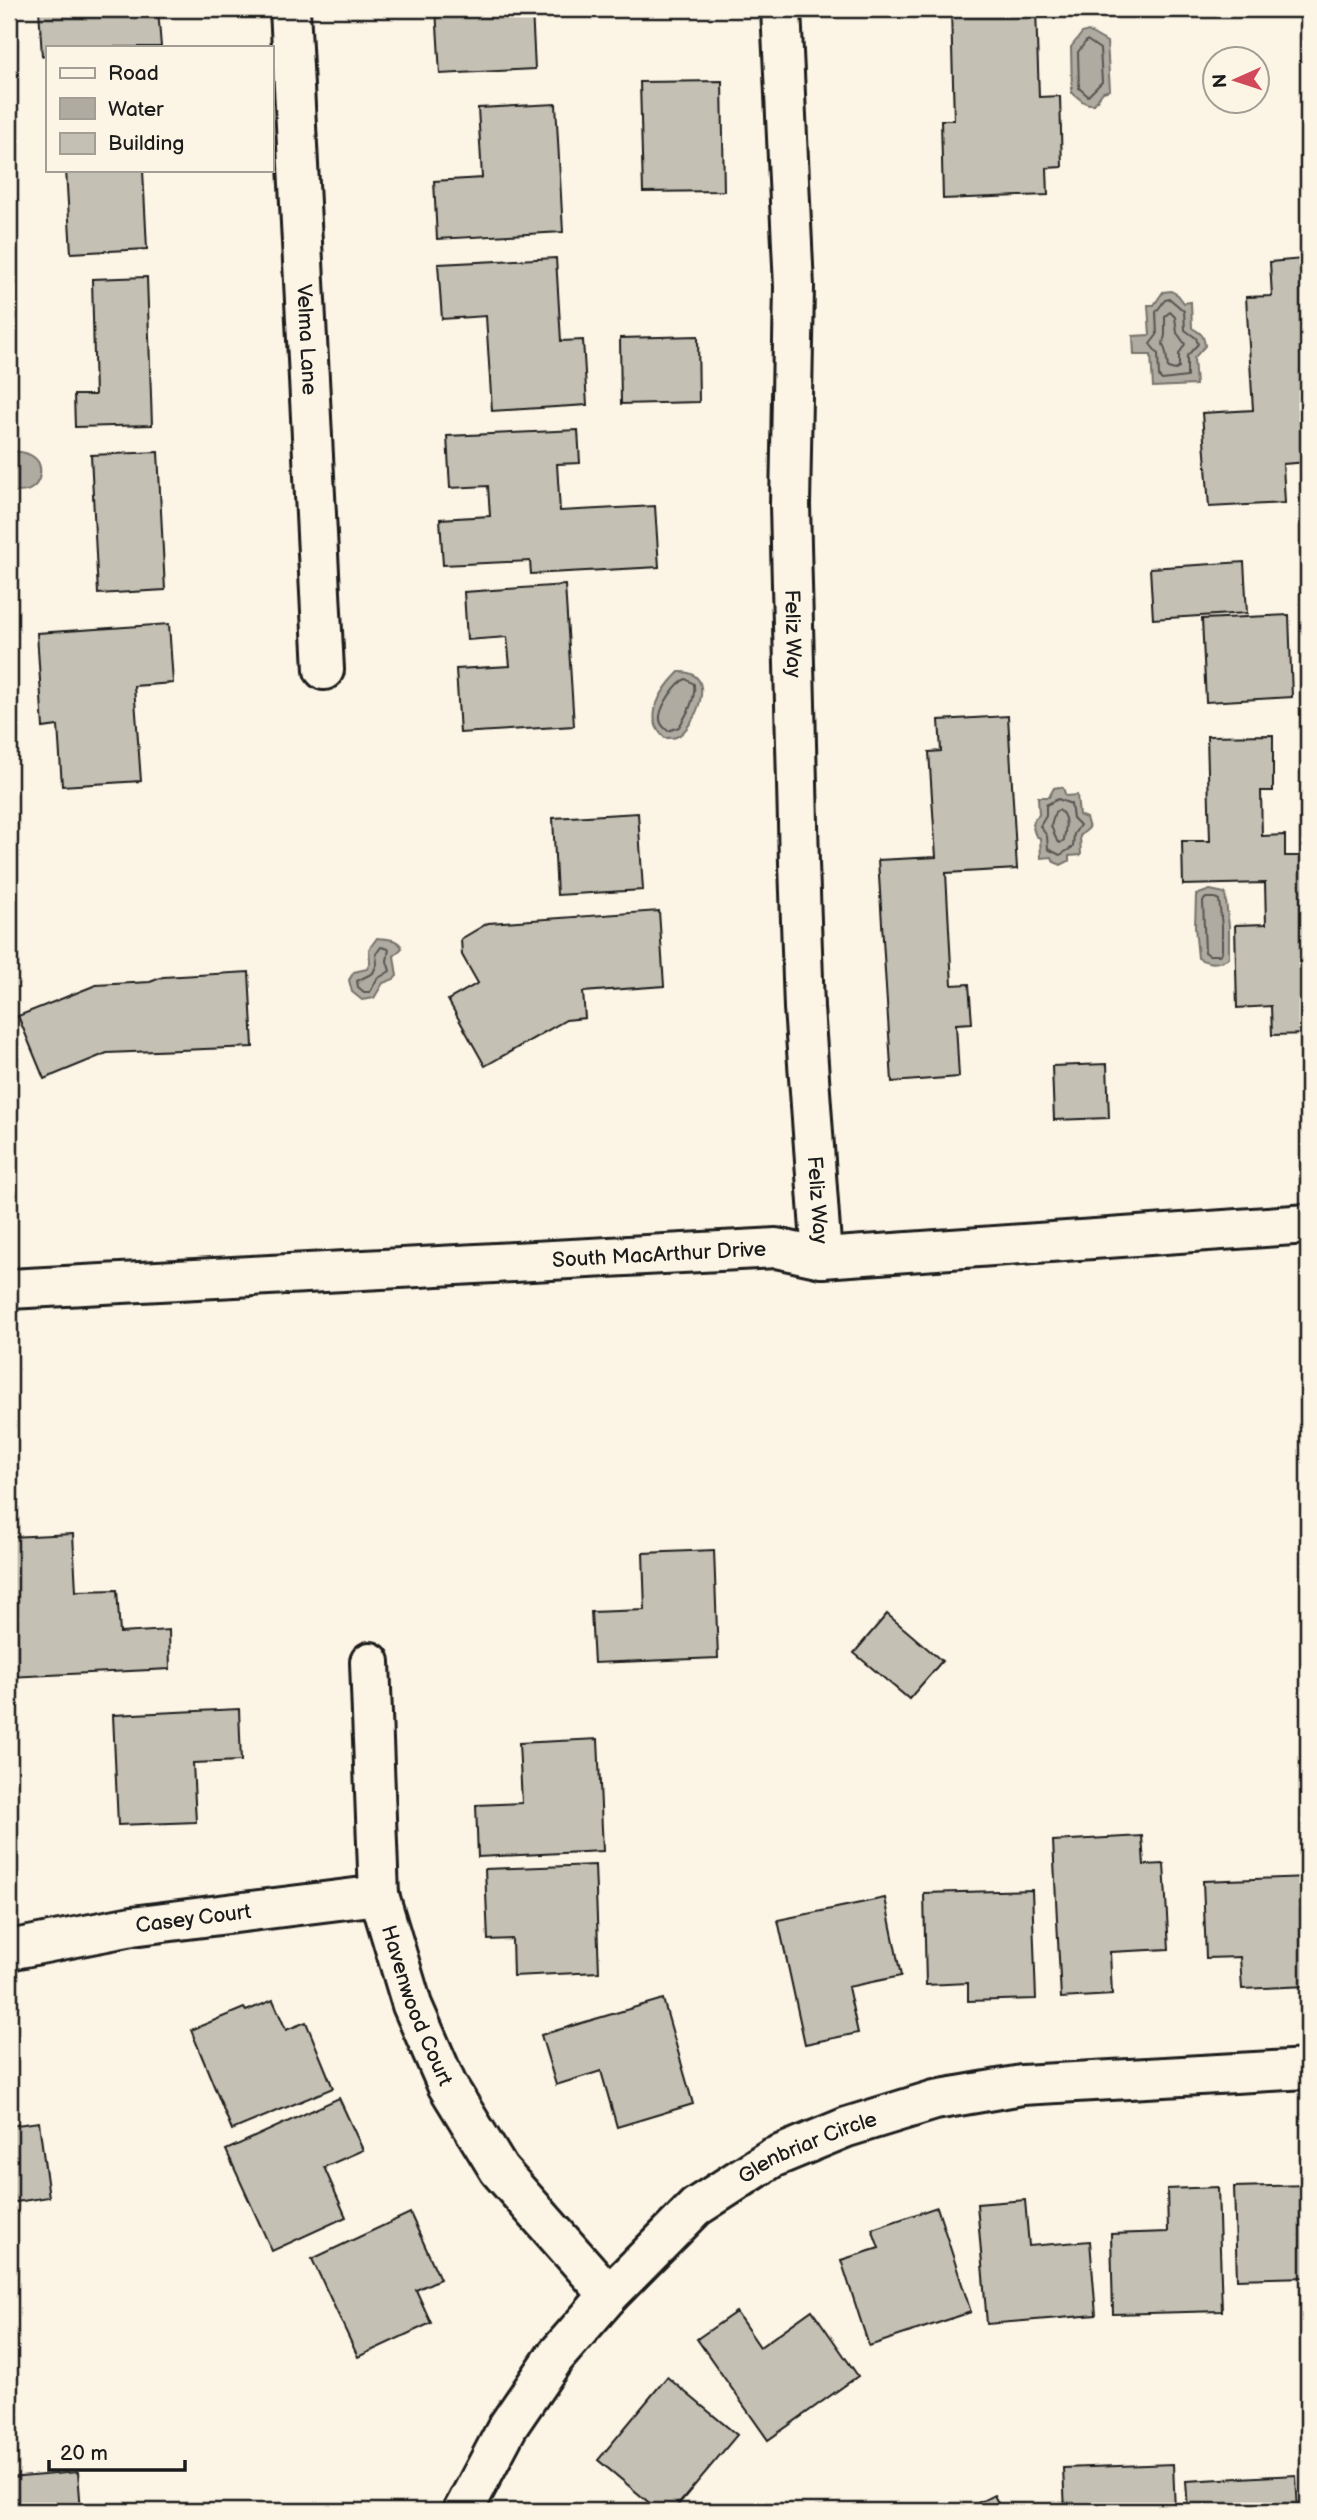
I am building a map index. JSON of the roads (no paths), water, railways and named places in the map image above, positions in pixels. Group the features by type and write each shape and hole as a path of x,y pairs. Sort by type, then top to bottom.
{"street":[{"name":"Velma Lane","path":"290,9 324,670"},
{"name":"Feliz Way","path":"781,9 794,287 790,505 799,863 804,1008 822,1258"},
{"name":"South MacArthur Drive","path":"9,1289 776,1248 822,1258 1308,1224"},
{"name":"Havenwood Court","path":"370,1662 379,1895 411,2004 447,2085 499,2170 609,2295"},
{"name":"Casey Court","path":"9,1950 132,1926 379,1895"},
{"name":"Glenbriar Circle","path":"463,2511 508,2426 555,2357 609,2295 696,2207 772,2158 848,2127 935,2100 1022,2085 1308,2069"}],"water":[{"path":"1088,31 1107,42 1110,90 1103,92 1094,104 1084,102 1072,93 1071,47 1082,33"},
{"path":"1171,291 1184,303 1191,302 1192,328 1202,335 1205,346 1194,358 1196,385 1153,387 1151,355 1134,355 1133,336 1150,335 1148,305 1154,305 1163,292"},
{"path":"9,451 26,453 39,463 40,477 31,489 9,492"},
{"path":"679,672 692,674 699,680 700,701 690,724 683,732 675,737 665,738 658,730 655,713 666,687"},
{"path":"1054,788 1063,788 1066,796 1077,795 1079,815 1086,818 1089,828 1080,836 1081,855 1069,856 1069,861 1061,865 1054,862 1052,857 1041,858 1040,838 1036,836 1033,827 1039,815 1038,797 1049,797"},
{"path":"1210,890 1225,893 1229,926 1229,958 1217,962 1198,958 1196,895"},
{"path":"377,938 395,941 402,948 394,956 397,976 383,983 374,998 362,1000 352,992 349,980 354,972 367,969 370,963 369,949"}]}
